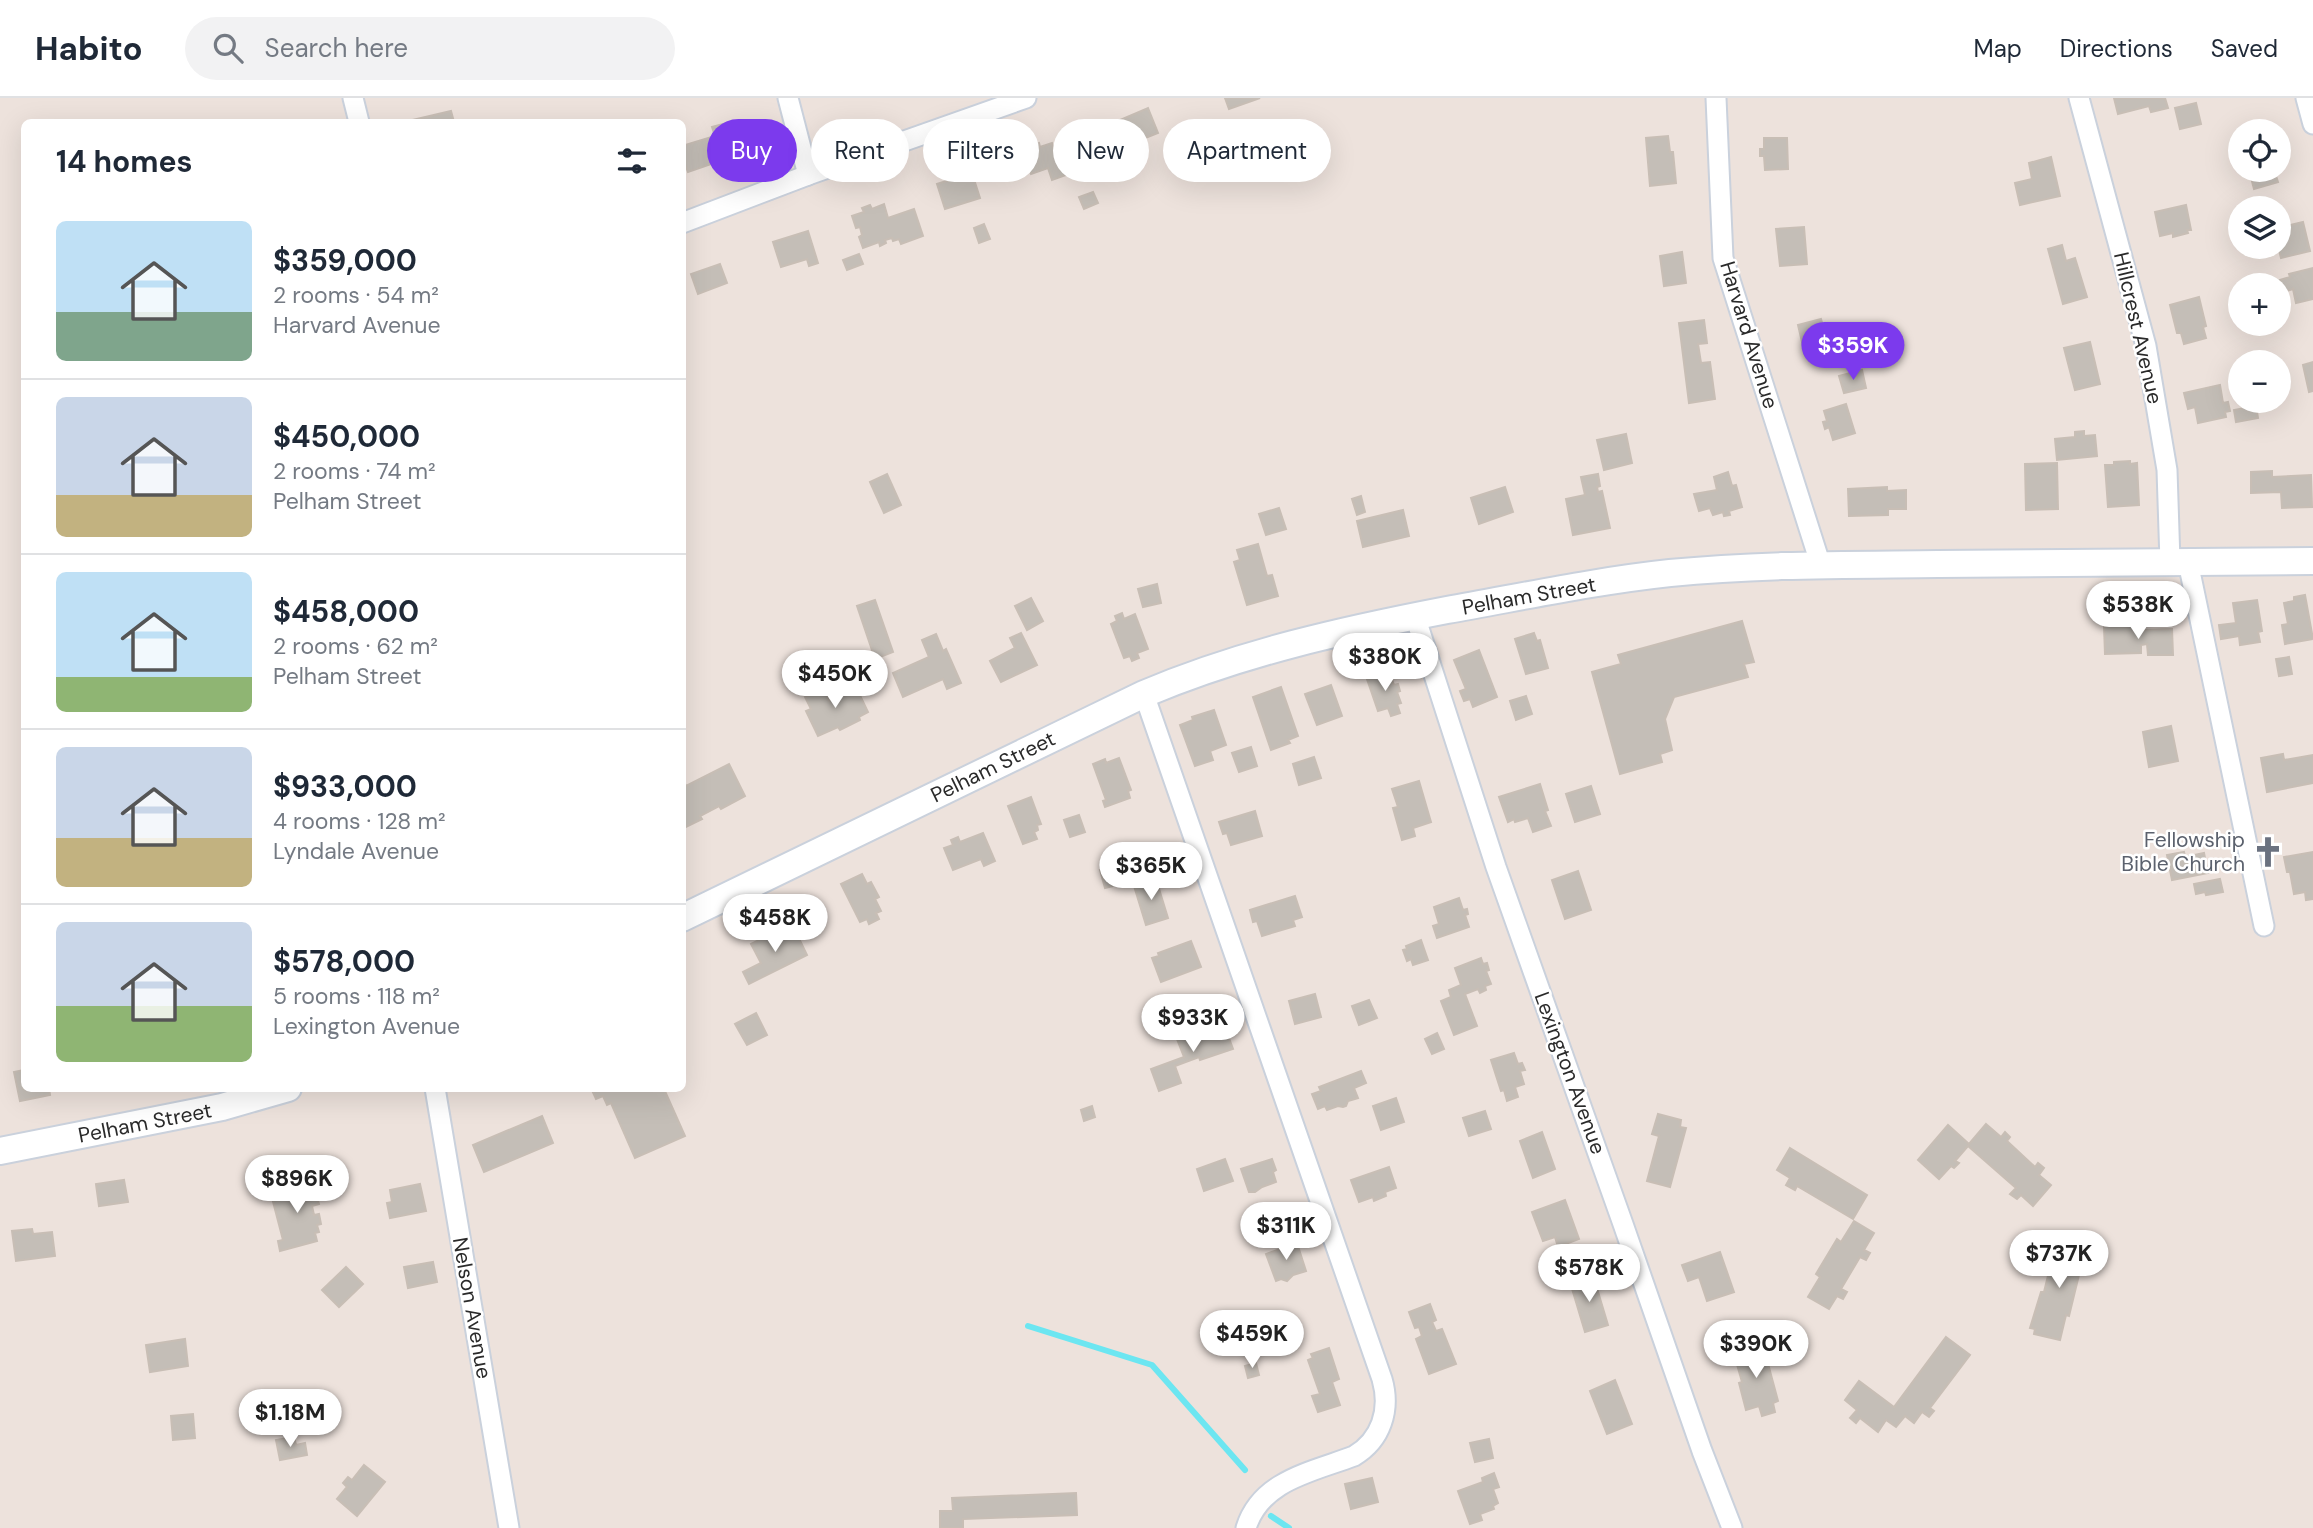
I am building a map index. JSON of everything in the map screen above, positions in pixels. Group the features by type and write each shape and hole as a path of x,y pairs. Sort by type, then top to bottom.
{"street":[{"path":"353,98 358,119"},
{"path":"788,98 808,175"},
{"path":"686,221 1026,98"},
{"name":"Harvard Avenue","path":"1716,98 1723,258 1821,566"},
{"name":"Hillcrest Avenue","path":"2080,98 2146,346 2179,562 2264,926"},
{"path":"2306,98 2313,124"},
{"name":"Pelham Street","path":"686,916 1144,694 1196,672 1247,656 1415,617 1669,573 1727,569 2313,561"},
{"name":"Lexington Avenue","path":"1415,617 1496,867 1702,1451 1732,1528"},
{"path":"1144,694 1386,1398 1381,1426 1363,1451 1272,1489 1258,1503 1246,1528"},
{"name":"Pelham Street","path":"0,1151 222,1107 274,1092"},
{"name":"Nelson Avenue","path":"436,1092 509,1528"}],"building":[{"path":"1225,98 1260,98 1229,109"},
{"path":"2114,98 2165,98 2168,108 2151,112 2149,106 2118,114"},
{"path":"2196,103 2201,124 2180,129 2175,108"},
{"path":"1148,108 1158,133 1149,137 1149,119 1122,119"},
{"path":"451,111 453,119 417,119"},
{"path":"1668,136 1670,152 1673,152 1676,183 1650,186 1646,138"},
{"path":"707,138 707,165 688,172 686,145"},
{"path":"1764,138 1787,138 1788,169 1765,170 1764,156 1760,156 1760,149 1764,149"},
{"path":"1039,143 1040,147 1052,143 1053,180 1048,168 1039,171"},
{"path":"2051,157 2060,196 2020,205 2015,183 2032,179 2029,163"},
{"path":"975,182 980,198 945,209 937,184"},
{"path":"2252,182 2278,182 2254,189"},
{"path":"1093,192 1098,203 1084,209 1079,197"},
{"path":"884,204 888,218 914,209 923,236 901,244 899,239 893,241 892,238 885,240 886,243 880,246 879,242 863,248 859,237 862,235 860,227 856,228 852,216 864,212 862,208 870,205 872,209"},
{"path":"2186,205 2191,230 2173,237 2173,233 2160,236 2155,212"},
{"path":"2303,222 2310,251 2291,256 2291,225"},
{"path":"984,224 990,239 979,243 974,228"},
{"path":"1804,227 1807,264 1780,266 1776,229"},
{"path":"808,231 818,263 809,266 807,259 781,267 773,242"},
{"path":"2062,245 2066,261 2075,258 2087,297 2063,304 2048,249"},
{"path":"1682,252 1686,283 1664,286 1660,256"},
{"path":"859,254 863,264 847,270 843,260"},
{"path":"720,264 727,283 698,294 691,274"},
{"path":"2313,268 2313,299 2296,303 2291,290 2291,274"},
{"path":"2199,297 2206,338 2184,344 2181,333 2177,333 2170,305"},
{"path":"1821,319 1829,348 1805,355 1798,325"},
{"path":"1704,320 1707,343 1698,344 1701,363 1710,362 1715,399 1689,403 1679,323"},
{"path":"2090,342 2100,384 2075,390 2064,348"},
{"path":"2313,362 2313,391 2309,392 2303,365"},
{"path":"1862,370 1866,388 1844,393 1839,376"},
{"path":"2220,385 2223,403 2228,402 2226,417 2198,423 2195,407 2188,409 2184,393"},
{"path":"1846,404 1855,433 1833,440 1829,427 1825,429 1823,422 1827,421 1824,411"},
{"path":"2234,413 2257,413 2258,418 2236,422"},
{"path":"2084,431 2084,436 2095,435 2097,456 2057,460 2055,439 2075,437 2075,432"},
{"path":"1626,434 1632,463 1604,470 1597,440"},
{"path":"2130,461 2130,464 2137,463 2139,505 2108,507 2105,465"},
{"path":"2057,463 2058,509 2026,510 2025,464"},
{"path":"2272,471 2272,477 2311,475 2312,507 2282,508 2281,492 2251,493 2251,472"},
{"path":"1728,472 1732,486 1736,485 1742,507 1729,511 1730,515 1724,516 1723,512 1713,515 1710,508 1699,511 1694,494 1717,490 1714,477"},
{"path":"887,474 901,505 884,513 870,482"},
{"path":"1598,474 1598,492 1602,491 1610,528 1573,535 1566,499 1585,495 1581,477"},
{"path":"1505,487 1513,512 1479,524 1471,498"},
{"path":"1887,487 1887,491 1906,490 1906,509 1888,509 1888,515 1849,516 1848,489"},
{"path":"1361,496 1365,512 1357,515 1352,499"},
{"path":"1279,508 1286,529 1266,535 1259,514"},
{"path":"1403,510 1409,536 1363,547 1357,521"},
{"path":"1258,544 1267,576 1272,575 1278,596 1247,605 1234,562 1240,560 1237,550"},
{"path":"1157,584 1161,603 1143,607 1138,589"},
{"path":"2305,595 2313,639 2285,644 2282,625 2288,624 2284,603"},
{"path":"1031,598 1043,621 1027,630 1015,606"},
{"path":"875,600 893,652 875,659 857,606"},
{"path":"2257,600 2262,631 2258,632 2260,642 2240,645 2239,636 2221,639 2219,625 2236,623 2233,603"},
{"path":"1122,613 1124,619 1135,614 1148,649 1137,653 1139,658 1132,661 1130,656 1124,658 1111,624 1117,621 1115,616"},
{"path":"1742,621 1754,662 1744,664 1748,677 1674,697 1665,719 1672,750 1660,754 1662,762 1620,774 1592,672 1621,664 1618,655"},
{"path":"2104,626 2140,626 2140,630 2172,629 2173,655 2148,655 2147,644 2141,645 2141,653 2105,654"},
{"path":"1021,633 1037,665 1001,682 990,661 1015,648 1010,638"},
{"path":"1534,633 1537,641 1540,640 1548,668 1526,674 1515,639"},
{"path":"936,634 961,683 947,689 943,679 903,697 893,673 929,657 922,640"},
{"path":"1479,650 1497,697 1473,707 1470,699 1464,701 1460,691 1466,689 1454,660"},
{"path":"2289,657 2292,674 2279,676 2276,659"},
{"path":"1389,671 1394,685 1398,684 1400,691 1397,692 1401,703 1397,704 1400,713 1391,716 1388,708 1378,711 1367,679"},
{"path":"1331,685 1342,716 1317,725 1305,694"},
{"path":"856,687 868,712 859,717 860,720 840,730 838,727 818,736 806,711 811,709 805,697 823,688 829,701"},
{"path":"1281,687 1298,736 1288,740 1290,743 1271,750 1253,697"},
{"path":"1526,696 1532,714 1516,720 1510,701"},
{"path":"1214,710 1226,745 1210,751 1213,760 1195,766 1180,725 1193,720 1192,717"},
{"path":"2171,726 2178,761 2149,767 2143,732"},
{"path":"1251,747 1257,766 1239,772 1232,753"},
{"path":"2283,754 2284,760 2313,755 2313,783 2267,792 2261,758"},
{"path":"1314,757 1321,778 1299,785 1293,764"},
{"path":"1119,758 1131,790 1128,791 1130,798 1105,807 1103,801 1106,800 1093,764 1105,759 1106,763"},
{"path":"729,764 745,796 721,809 719,806 686,827 686,786"},
{"path":"1419,781 1431,822 1413,828 1415,836 1402,840 1393,808 1398,807 1392,789"},
{"path":"1540,784 1551,826 1533,832 1528,818 1508,822 1499,797"},
{"path":"1591,786 1600,814 1575,822 1566,794"},
{"path":"1031,797 1041,824 1037,825 1038,830 1034,832 1037,839 1023,844 1008,806"},
{"path":"1255,811 1262,836 1231,845 1219,822"},
{"path":"1079,815 1085,832 1070,837 1064,820"},
{"path":"983,833 995,861 984,866 981,859 953,870 944,848 953,845 951,840 958,837 960,842"},
{"path":"2184,852 2185,857 2204,853 2208,873 2172,880 2167,855"},
{"path":"2313,852 2313,899 2306,900 2305,892 2294,894 2284,857"},
{"path":"1119,864 1125,883 1105,888 1100,870"},
{"path":"1578,871 1591,910 1565,919 1552,880"},
{"path":"862,874 867,884 871,882 879,897 875,899 881,911 876,913 879,919 869,924 867,919 860,922 841,884"},
{"path":"1156,879 1168,918 1146,925 1134,886"},
{"path":"2220,879 2223,892 2196,894 2194,884"},
{"path":"1295,896 1302,917 1293,920 1295,926 1262,936 1257,921 1253,922 1250,910"},
{"path":"1459,898 1463,910 1467,909 1468,914 1465,915 1469,927 1437,938 1433,926 1439,924 1434,907"},
{"path":"779,930 783,936 795,930 807,955 749,984 743,972 761,963 751,944"},
{"path":"1421,940 1428,960 1413,965 1411,959 1407,961 1403,950"},
{"path":"1191,941 1201,967 1161,982 1152,958 1159,956 1158,953"},
{"path":"1481,958 1483,964 1487,963 1489,970 1486,971 1491,984 1485,986 1486,990 1480,993 1478,989 1465,994 1477,1026 1454,1035 1441,1001 1451,997 1449,990 1461,985 1455,968"},
{"path":"1315,994 1321,1017 1295,1024 1289,1001"},
{"path":"1369,1000 1377,1018 1359,1025 1352,1006"},
{"path":"756,1013 767,1035 747,1045 735,1024"},
{"path":"1224,1025 1233,1049 1175,1066 1181,1083 1159,1091 1151,1069 1184,1057 1177,1039"},
{"path":"1437,1033 1444,1049 1432,1054 1425,1039"},
{"path":"1514,1053 1518,1064 1522,1063 1525,1070 1520,1071 1524,1084 1515,1087 1518,1097 1507,1101 1491,1060"},
{"path":"21,1071 21,1092 50,1092 50,1095 20,1101 14,1072"},
{"path":"1361,1071 1366,1083 1354,1088 1358,1098 1348,1101 1343,1107 1327,1110 1325,1106 1318,1109 1312,1094 1321,1091 1319,1087"},
{"path":"593,1092 665,1092 685,1136 635,1158 611,1103 607,1105 603,1096 596,1099"},
{"path":"1396,1098 1404,1122 1381,1130 1373,1106"},
{"path":"1092,1106 1095,1117 1084,1121 1081,1110"},
{"path":"1485,1111 1491,1129 1469,1136 1463,1118"},
{"path":"1658,1114 1681,1120 1680,1127 1686,1128 1670,1187 1647,1181 1659,1136 1652,1134"},
{"path":"542,1116 553,1143 484,1172 473,1145"},
{"path":"1986,1124 2001,1137 2005,1132 2010,1137 2007,1141 2035,1167 2038,1163 2044,1168 2039,1175 2051,1185 2033,1206 2021,1195 2017,1199 2010,1194 2016,1188 1968,1146 1955,1161 1959,1163 1954,1168 1951,1166 1939,1179 1918,1160 1948,1125 1969,1144"},
{"path":"1542,1132 1555,1169 1533,1178 1520,1141"},
{"path":"1790,1148 1867,1195 1853,1219 1797,1186 1795,1190 1786,1185 1790,1178 1777,1170"},
{"path":"1225,1159 1233,1181 1204,1191 1197,1169"},
{"path":"1272,1159 1276,1182 1249,1192 1241,1169"},
{"path":"1389,1167 1396,1188 1385,1192 1386,1196 1374,1201 1373,1197 1359,1202 1351,1180"},
{"path":"312,1178 319,1204 312,1206 314,1215 319,1214 321,1224 317,1225 319,1232 315,1233 317,1241 280,1251 278,1241 283,1240 271,1194 299,1187 298,1181"},
{"path":"124,1180 128,1202 99,1206 96,1184"},
{"path":"420,1184 426,1211 390,1218 387,1203 392,1202 390,1190"},
{"path":"1565,1200 1579,1239 1558,1247 1555,1237 1543,1241 1532,1212"},
{"path":"1854,1221 1874,1233 1864,1250 1870,1253 1866,1260 1860,1257 1841,1289 1847,1292 1843,1299 1837,1296 1829,1309 1808,1297 1820,1277 1816,1274 1837,1239 1841,1242"},
{"path":"32,1229 33,1234 52,1232 55,1256 16,1261 12,1231"},
{"path":"2057,1239 2086,1246 2069,1316 2066,1315 2060,1340 2034,1334 2035,1329 2030,1328 2041,1292 2044,1292"},
{"path":"1297,1243 1306,1271 1293,1275 1287,1281 1276,1281 1266,1254"},
{"path":"1720,1252 1734,1292 1707,1301 1699,1277 1688,1281 1682,1265"},
{"path":"433,1262 437,1282 408,1288 404,1267"},
{"path":"346,1267 363,1284 339,1307 322,1290"},
{"path":"1593,1275 1608,1325 1585,1332 1570,1282"},
{"path":"1430,1304 1436,1320 1432,1322 1436,1331 1442,1329 1456,1364 1429,1374 1416,1339 1422,1336 1419,1327 1415,1328 1409,1312"},
{"path":"1946,1337 1970,1355 1930,1408 1934,1411 1929,1417 1922,1412 1914,1423 1905,1416 1896,1427 1886,1420 1878,1432 1860,1418 1856,1423 1850,1418 1857,1410 1845,1400 1859,1381 1894,1407"},
{"path":"185,1339 188,1366 150,1372 146,1345"},
{"path":"1763,1345 1778,1401 1773,1403 1775,1412 1762,1416 1759,1406 1746,1410 1734,1354"},
{"path":"1329,1348 1339,1379 1332,1382 1340,1405 1318,1412 1312,1396 1320,1394 1308,1360 1313,1358 1311,1354"},
{"path":"1256,1363 1259,1375 1248,1378 1245,1366"},
{"path":"1615,1380 1632,1424 1607,1434 1590,1391"},
{"path":"193,1414 195,1438 173,1440 171,1416"},
{"path":"294,1437 296,1445 305,1443 307,1455 280,1460 276,1440"},
{"path":"1489,1439 1493,1458 1475,1462 1470,1443"},
{"path":"364,1465 385,1482 357,1516 337,1499 347,1487 343,1483 348,1477 352,1480"},
{"path":"1494,1473 1499,1487 1493,1489 1498,1503 1493,1506 1494,1509 1480,1514 1482,1520 1470,1524 1458,1491 1483,1482 1482,1478"},
{"path":"1372,1478 1378,1502 1351,1509 1345,1484"},
{"path":"1076,1493 1077,1515 963,1519 963,1528 940,1528 940,1511 953,1511 952,1498"}],"waterway":[{"path":"1028,1326 1152,1365 1245,1470"},
{"path":"1271,1516 1289,1528"}],"place":[{"name":"Fellowship Bible Church","path":"2268,852"}]}
